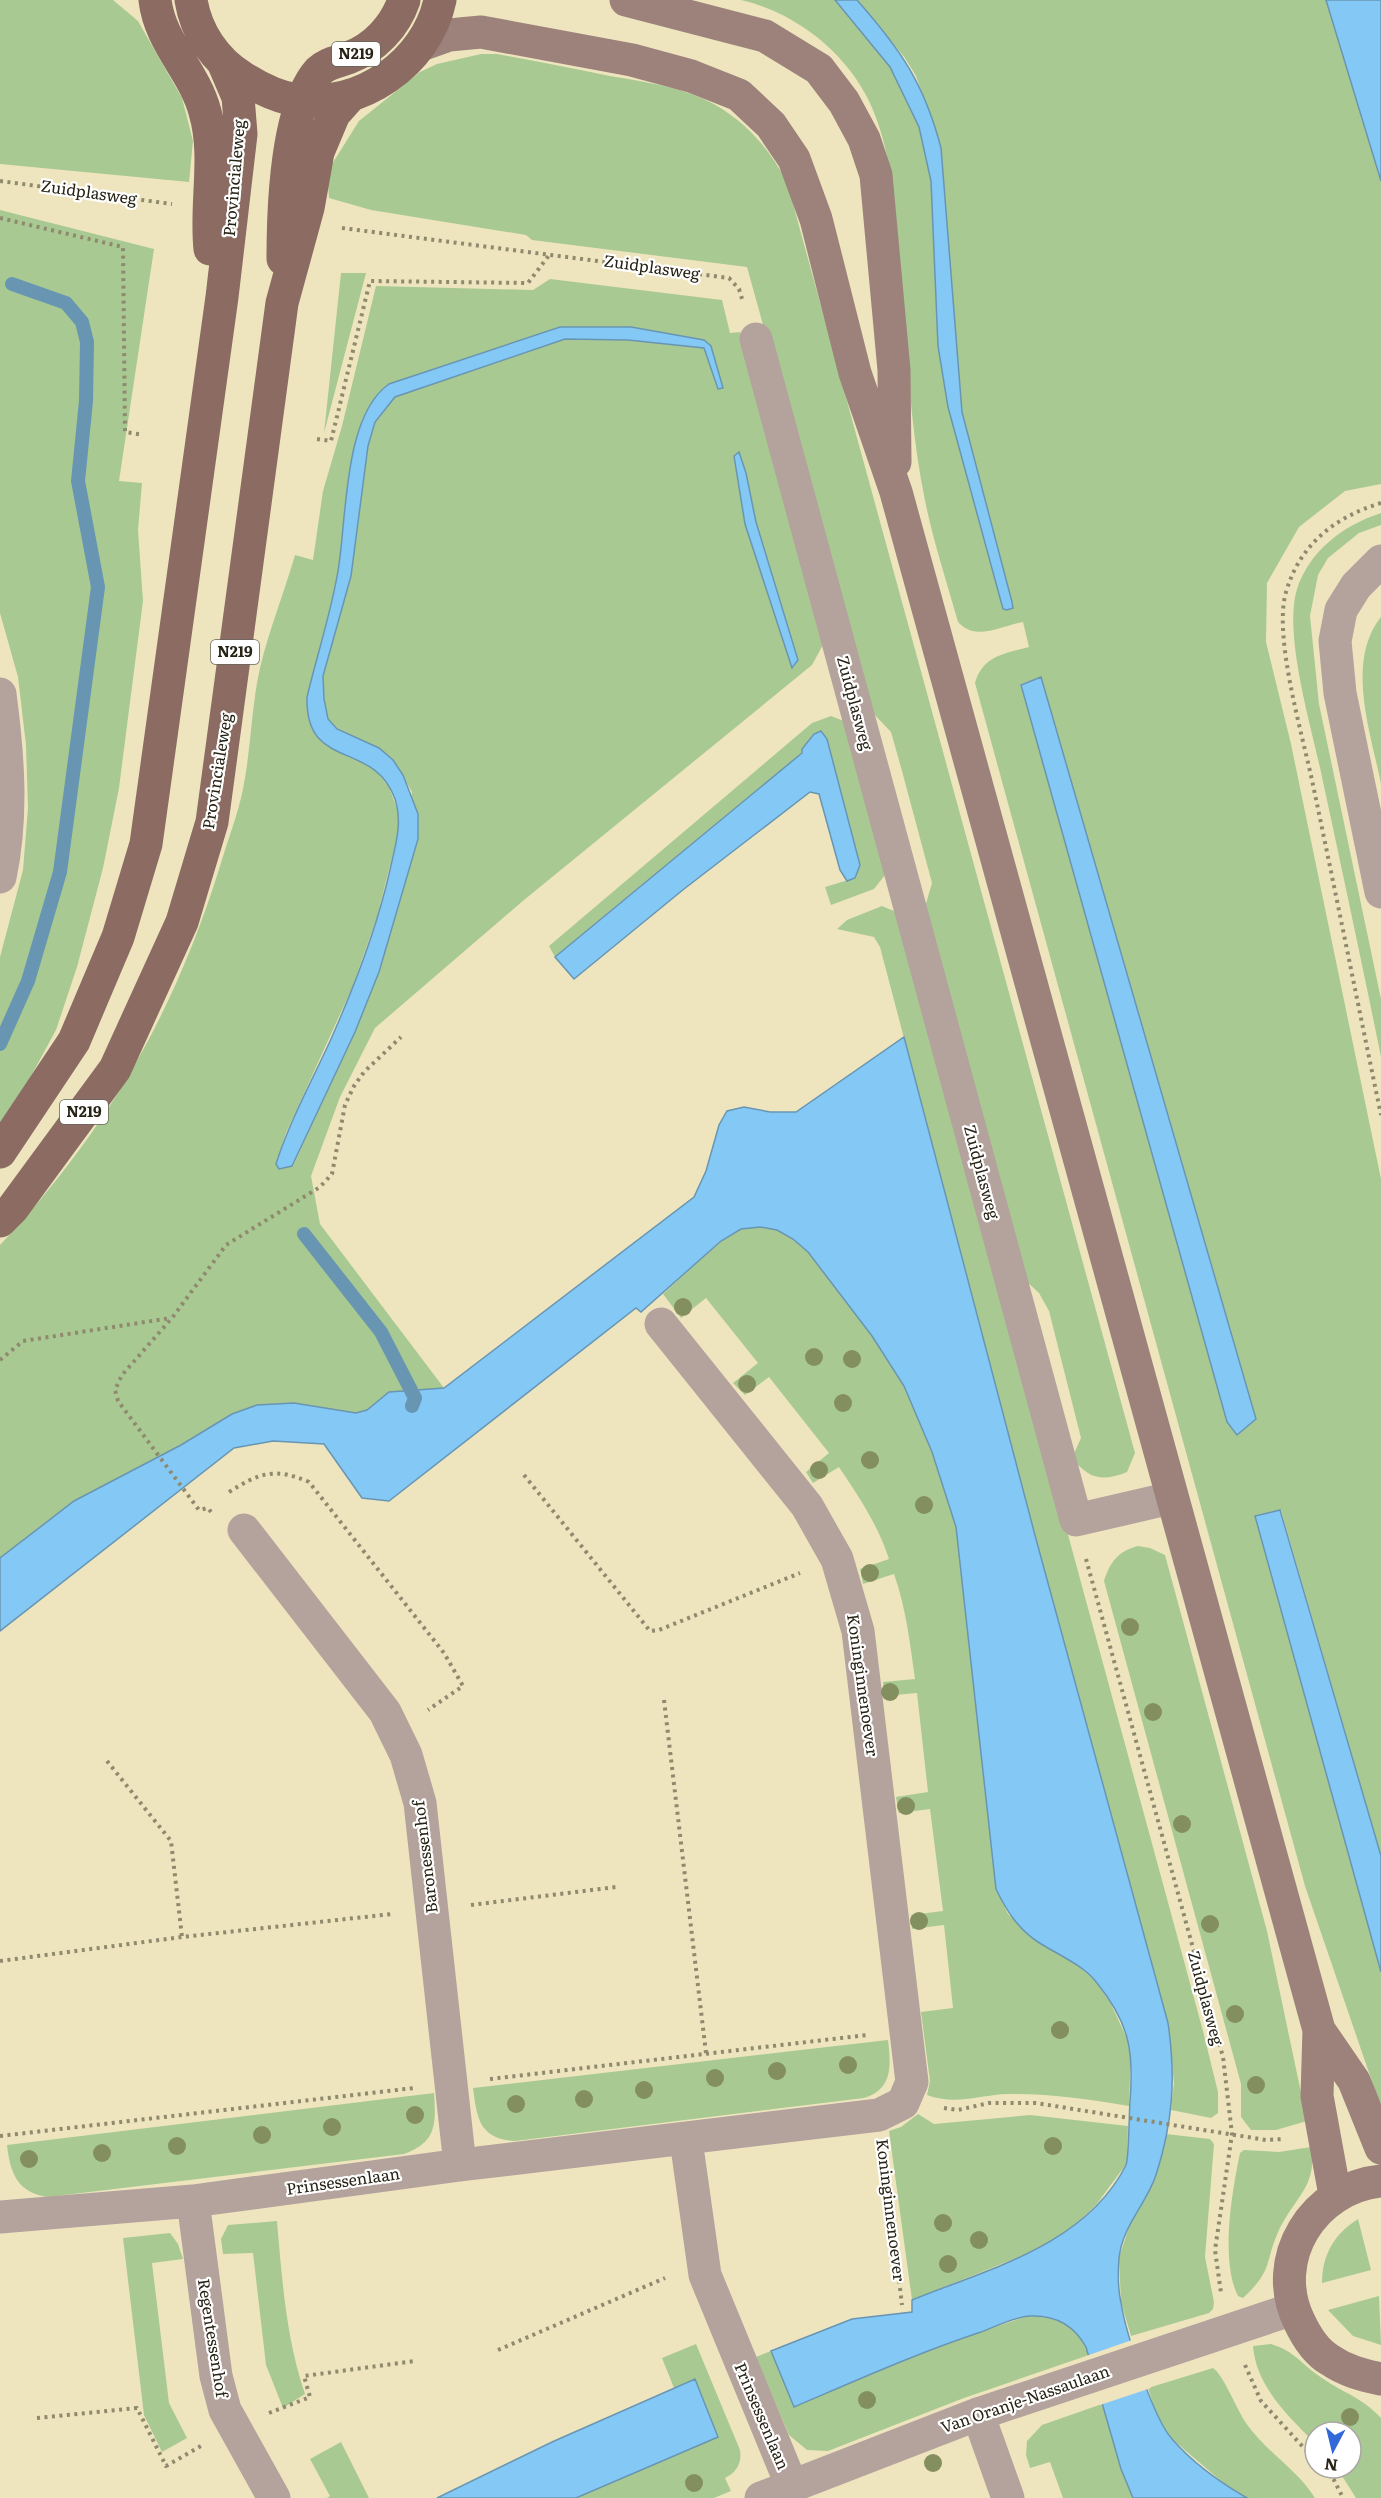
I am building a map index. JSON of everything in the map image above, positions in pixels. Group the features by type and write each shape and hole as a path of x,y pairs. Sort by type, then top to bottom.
{"main road":[{"name":"Provincialeweg","path":"155,0 165,36 190,75 206,115 210,138 208,232 211,259 222,297"},
{"name":"N219","path":"191,0 200,30 223,62 265,90 305,100 324,101 350,96 388,76 421,45 431,27 440,0"},
{"name":"N219","path":"305,100 310,85 320,70 365,50 379,39 391,26 404,0"},
{"path":"626,0 765,36 819,69 844,102 864,139 876,175 894,370 896,492"},
{"path":"421,45 449,35 481,32 632,60 691,76 739,95 771,125 794,159 816,219 855,374 896,492 1319,2030 1317,2096 1335,2195"},
{"name":"Provincialeweg","path":"0,1152 74,1041 118,937 146,844 162,749 222,297 241,134 238,97 223,62"},
{"name":"Provincialeweg","path":"282,303 309,208 318,152 334,114 350,96"},
{"name":"Provincialeweg","path":"0,1221 13,1208 115,1069 182,922 212,822 282,303 283,205 293,136 305,100"},
{"path":"1319,2030 1354,2081 1381,2148"},
{"path":"1381,2181 1364,2183 1335,2195 1311,2217 1294,2245 1288,2277 1293,2309 1306,2337 1328,2359 1355,2373 1381,2379"}],"street":[{"name":"Zuidplasweg","path":"756,339 1076,1520"},
{"path":"1381,561 1356,586 1341,610 1335,642 1340,693 1381,892"},
{"path":"0,694 6,745 9,805 0,877"},
{"name":"Koninginnenoever","path":"661,1324 807,1506 837,1559 858,1631 912,2082 891,2109"},
{"path":"1076,1520 1171,1498"},
{"name":"Baronessenhof","path":"244,1530 385,1712 406,1755 420,1803 460,2165"},
{"name":"Prinsessenlaan","path":"0,2217 193,2201 460,2165 686,2140 891,2109"},
{"name":"Prinsessenlaan","path":"686,2140 703,2262 712,2296 791,2484"},
{"name":"Regentessenhof","path":"193,2201 216,2376 225,2410 274,2498"},
{"name":"Van Oranje-Nassaulaan","path":"761,2498 791,2484 978,2414 1293,2309"},
{"path":"978,2414 1008,2498"}],"path":[{"name":"Zuidplasweg","path":"0,181 177,204"},
{"path":"0,218 123,247 125,432 144,435"},
{"name":"Zuidplasweg","path":"330,227 550,253 729,278 739,289 756,339"},
{"path":"317,439 331,441 370,281 528,283 550,253"},
{"path":"194,1502 118,1401 115,1390 122,1375 172,1318 226,1245 320,1187 332,1174 345,1105 364,1072 401,1037"},
{"path":"0,1360 23,1341 172,1318"},
{"path":"225,1494 252,1478 270,1473 290,1474 309,1482 444,1653 463,1686 395,1732"},
{"path":"524,1475 642,1624 651,1630 659,1630 837,1559"},
{"path":"208,1508 216,1500"},
{"name":"Zuidplasweg","path":"1076,1520 1223,2057 1232,2134 1215,2250 1221,2291 1250,2379 1261,2401 1303,2447"},
{"path":"664,1700 706,2053"},
{"path":"106,1761 171,1841 182,1936"},
{"path":"0,1961 182,1936 431,1910 616,1887"},
{"path":"891,2109 958,2110 990,2103 1036,2103 1232,2134"},
{"name":"Koninginnenoever","path":"891,2109 902,2305"},
{"path":"498,2350 703,2262"},
{"path":"1334,2480 1343,2498"}],"green space":[{"path":"0,0 113,0 138,21 182,98 193,141 189,182 0,164"},
{"path":"741,0 835,0 890,67 919,127 931,181 948,407 1003,609 1013,608 1012,602 962,412 941,148 916,76 905,58 857,0 1326,0 1381,181 1381,484 1345,491 1299,527 1267,583 1266,642 1291,744 1381,1179 1381,1856 1281,1510 1256,1516 1381,1972 1381,2102 1379,2102 1305,1886 975,683 983,667 995,658 1029,647 1023,622 981,632 965,628 958,622 930,524 914,434 896,220 883,139 869,101 859,83 832,50 798,24 761,6","holes":["1041,677 1256,1418 1237,1435 1227,1421 1021,684"]},
{"path":"481,54 497,54 656,84 701,98 728,113 746,127 769,153 787,182 1135,1453 1127,1472 1110,1477 1097,1477 1084,1470 1072,1458 1081,1438 1049,1311 1039,1293 1026,1281 925,907 932,883 902,771 891,732 870,710 747,267 532,240 526,235 371,210 329,198 327,172 359,121 420,72 437,64"},
{"path":"0,210 154,249 119,481 142,483 138,530 143,601 119,788 103,868 77,967 56,1030 23,1091 0,1125 0,957 23,870 28,808 26,745 18,677 0,613"},
{"path":"341,273 366,273 324,433"},
{"path":"550,279 722,300 730,333 740,332 825,641 812,665 524,900 375,1028 340,1097 311,1176 320,1224 444,1388 389,1392 367,1410 356,1413 294,1403 257,1405 232,1414 181,1445 74,1501 0,1558 0,1245 73,1158 105,1113 159,1019 203,918 241,798 257,683 268,640 295,555 313,560 323,491 342,426 376,286 533,290","holes":["560,327 631,327 704,340 718,389 704,348 628,340 565,339 395,397 386,405 375,422 368,446 351,576 323,676 324,699 328,719 338,730 379,749 393,760 412,792 379,972 355,1032 293,1166 276,1164 286,1133 352,988 377,917 399,830 399,814 389,787 377,772 363,762 338,751 307,697 335,587 350,470 363,419 374,399 389,384","738,452 746,473 756,522 798,660 793,668 745,524 734,456"]},
{"path":"1381,513 1381,525 1359,533 1328,558 1318,575 1310,616 1319,704 1381,999 1381,1057 1301,682 1296,656 1294,608 1297,589 1303,575 1310,562 1320,551 1354,524"},
{"path":"1381,617 1381,784 1367,721 1363,676 1364,655 1370,635"},
{"path":"831,716 849,723 885,875 874,889 831,905 825,887 855,878 802,749 802,753 555,957 549,946 812,723"},
{"path":"882,906 894,911 909,950 1203,2031 1218,2092 1218,2113 1211,2118 1171,2110 1174,2083 1168,2023 1036,1539 880,947 874,937 837,929 847,920"},
{"path":"760,1227 777,1230 793,1239 808,1252 872,1336 904,1386 932,1452 956,1527 996,1889 1008,1914 1036,1940 1075,1963 1096,1982 1110,2002 1131,2047 1129,2106 1036,2094 1005,2094 956,2100 927,2095 930,2081 921,2012 953,2008 944,1925 912,1929 911,1915 943,1911 930,1809 899,1813 896,1797 928,1792 917,1693 884,1696 883,1682 915,1679 905,1613 894,1574 863,1584 860,1569 889,1559 874,1523 839,1467 813,1483 806,1472 829,1453 769,1377 745,1395 733,1383 758,1363 706,1298 681,1318 663,1294 721,1241 741,1229"},
{"path":"1138,1546 1150,1548 1165,1555 1267,1931 1307,2121 1276,2130 1251,2130 1241,2117 1241,2084 1104,1581 1116,1558 1125,1551"},
{"path":"888,2040 890,2059 885,2083 873,2094 864,2098 515,2141 494,2136 482,2125 476,2109 473,2088"},
{"path":"434,2093 434,2123 429,2138 423,2144 404,2154 48,2197 29,2191 17,2180 10,2164 7,2145"},
{"path":"918,2114 934,2124 1030,2115 1128,2126 1127,2163 1096,2205 1053,2241 912,2300 889,2131 901,2127"},
{"path":"1166,2134 1210,2139 1214,2144 1205,2257 1214,2302 1213,2309 1209,2313 1131,2336 1121,2302 1119,2258 1132,2217 1156,2176"},
{"path":"1311,2147 1311,2172 1308,2182 1279,2230 1267,2266 1253,2288 1243,2298 1238,2296 1230,2264 1229,2226 1240,2153 1244,2150 1279,2152"},
{"path":"1358,2219 1371,2270 1322,2283 1324,2263 1331,2246 1342,2231"},
{"path":"277,2221 289,2330 305,2394 283,2408 266,2365 253,2253 223,2254 221,2239 228,2225"},
{"path":"170,2233 178,2244 183,2259 152,2263 169,2403 187,2438 162,2452 144,2415 123,2238"},
{"path":"1379,2296 1381,2345 1353,2336 1328,2310"},
{"path":"1028,2316 1048,2318 1066,2325 1080,2336 1089,2355 964,2398 828,2451 807,2450 789,2435 756,2357 771,2351 795,2406 924,2351"},
{"path":"696,2344 740,2450 738,2467 725,2478 731,2491 714,2498 576,2498 718,2437 695,2379 674,2388 662,2358"},
{"path":"1271,2344 1292,2354 1315,2373 1359,2400 1381,2418 1381,2498 1356,2498 1345,2480 1363,2480 1363,2420 1303,2420 1303,2431 1267,2387 1255,2361 1253,2346"},
{"path":"1213,2368 1221,2377 1242,2417 1254,2433 1299,2478 1315,2498 1247,2498 1228,2487 1172,2439 1158,2420 1148,2388"},
{"path":"1102,2404 1133,2498 1063,2498 1050,2462 1030,2468 1026,2455 1027,2441 1042,2425"},
{"path":"341,2442 369,2498 327,2498 330,2496 310,2459"}],"water":[{"path":"835,0 857,0 886,35 919,86 941,148 962,412 1012,602 1013,608 1007,610 1003,609 948,407 938,346 931,181 919,127 890,67"},
{"path":"1326,0 1381,0 1381,181"},
{"path":"560,327 631,327 704,340 711,346 723,388 718,389 704,348 628,340 565,339 395,397 375,422 368,446 351,576 323,676 324,699 328,719 337,729 379,748 393,760 403,775 418,814 418,839 379,972 355,1032 292,1166 279,1169 276,1164 288,1132 349,998 365,956 385,892 397,835 397,808 385,780 372,768 328,746 317,736 309,720 307,697 335,587 350,470 363,419 374,399 389,384"},
{"path":"739,452 746,473 756,522 798,660 792,668 745,524 734,456"},
{"path":"1041,677 1256,1419 1237,1435 1227,1422 1021,685"},
{"path":"821,731 827,739 860,865 855,878 847,881 840,870 819,794 810,792 684,889 574,979 555,957 802,753 802,749 814,734"},
{"path":"904,1037 1036,1539 1168,2023 1172,2062 1169,2118 1162,2156 1152,2186 1121,2246 1118,2281 1124,2317 1149,2395 1172,2439 1217,2479 1247,2498 1133,2498 1121,2469 1086,2347 1070,2327 1048,2317 1030,2316 1010,2320 908,2359 794,2407 771,2351 852,2319 912,2312 912,2300 1003,2265 1061,2235 1086,2215 1108,2192 1126,2165 1131,2084 1127,2039 1117,2012 1108,1998 1084,1970 1024,1931 1008,1912 996,1889 956,1527 932,1452 904,1386 872,1336 808,1252 793,1239 777,1230 760,1227 741,1229 721,1241 641,1312 636,1308 389,1501 362,1498 324,1444 273,1441 234,1448 0,1631 0,1558 74,1501 181,1445 232,1414 257,1405 294,1403 356,1413 367,1410 389,1392 444,1388 694,1197 706,1171 719,1125 727,1111 744,1107 770,1112 796,1112"},
{"path":"1280,1510 1381,1856 1381,1972 1255,1516"},
{"path":"695,2379 718,2437 576,2498 437,2498 552,2442"}],"pier":[{"path":"1135,2339 1151,2388 1100,2405 1086,2356"}],"waterway":[{"path":"0,1044 28,981 60,872 98,587 78,481 86,401 87,342 82,322 66,303 12,284"},
{"path":"304,1234 381,1332 415,1398 412,1406"}]}
